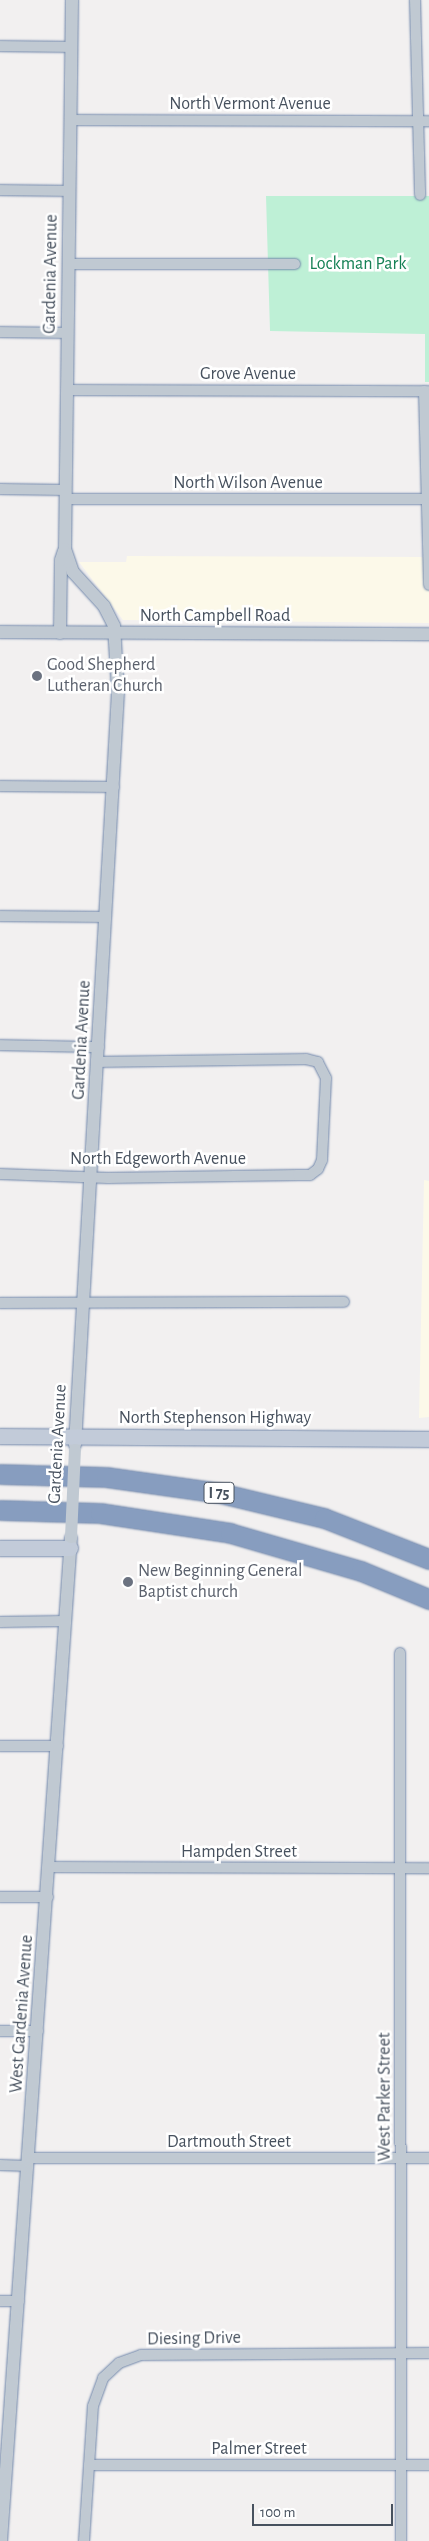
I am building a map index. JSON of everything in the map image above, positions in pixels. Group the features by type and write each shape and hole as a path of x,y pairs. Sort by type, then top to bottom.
{"highway":[{"name":"I 75","path":"0,1474 106,1477 229,1495 324,1518 429,1558"},
{"name":"I 75","path":"0,1510 100,1513 230,1533 361,1571 429,1599"}],"main road":[{"name":"North Stephenson Highway","path":"0,1436 75,1442 429,1439"},
{"path":"0,1548 70,1543"}],"street":[{"name":"Gardenia Avenue","path":"60,633 61,560 65,549 72,0"},
{"path":"415,0 420,195"},
{"path":"0,46 72,47"},
{"name":"North Vermont Avenue","path":"71,120 429,121"},
{"path":"0,190 70,191"},
{"path":"69,264 296,264"},
{"path":"0,332 68,333"},
{"name":"Grove Avenue","path":"67,390 426,391"},
{"path":"426,391 429,585"},
{"name":"North Wilson Avenue","path":"0,489 66,494 428,499"},
{"name":"Gardenia Avenue","path":"65,549 73,572 104,606 116,633 118,692 70,1543"},
{"name":"North Campbell Road","path":"0,632 429,634"},
{"path":"0,786 114,787"},
{"path":"0,916 106,917"},
{"path":"0,1045 99,1047"},
{"name":"North Edgeworth Avenue","path":"0,1174 92,1176 298,1175 316,1172 322,1160 326,1078 318,1062 306,1059 98,1062"},
{"path":"0,1303 344,1302"},
{"name":"West Gardenia Avenue","path":"1,2541 5,2421 19,2301 48,1897 70,1543"},
{"path":"0,1622 65,1621"},
{"name":"West Parker Street","path":"400,1653 401,2541"},
{"path":"0,1746 58,1746"},
{"name":"Hampden Street","path":"50,1867 429,1868"},
{"path":"0,1897 48,1897"},
{"path":"0,2031 38,2031"},
{"name":"Dartmouth Street","path":"0,2165 29,2162 429,2158"},
{"path":"0,2301 19,2301"},
{"name":"Diesing Drive","path":"84,2541 96,2389 111,2369 126,2359 141,2355 429,2353"},
{"name":"Palmer Street","path":"90,2465 429,2465"}],"shaded area":[{"path":"127,556 429,557 429,623 123,620 79,562 126,562"},
{"path":"424,1180 429,1181 429,1417 419,1418"}],"green space":[{"name":"Lockman Park","path":"266,196 429,196 429,382 425,382 425,334 270,331"}],"place":[{"name":"Good Shepherd Lutheran Church","path":"37,676"},
{"name":"New Beginning General Baptist church","path":"128,1582"}]}
